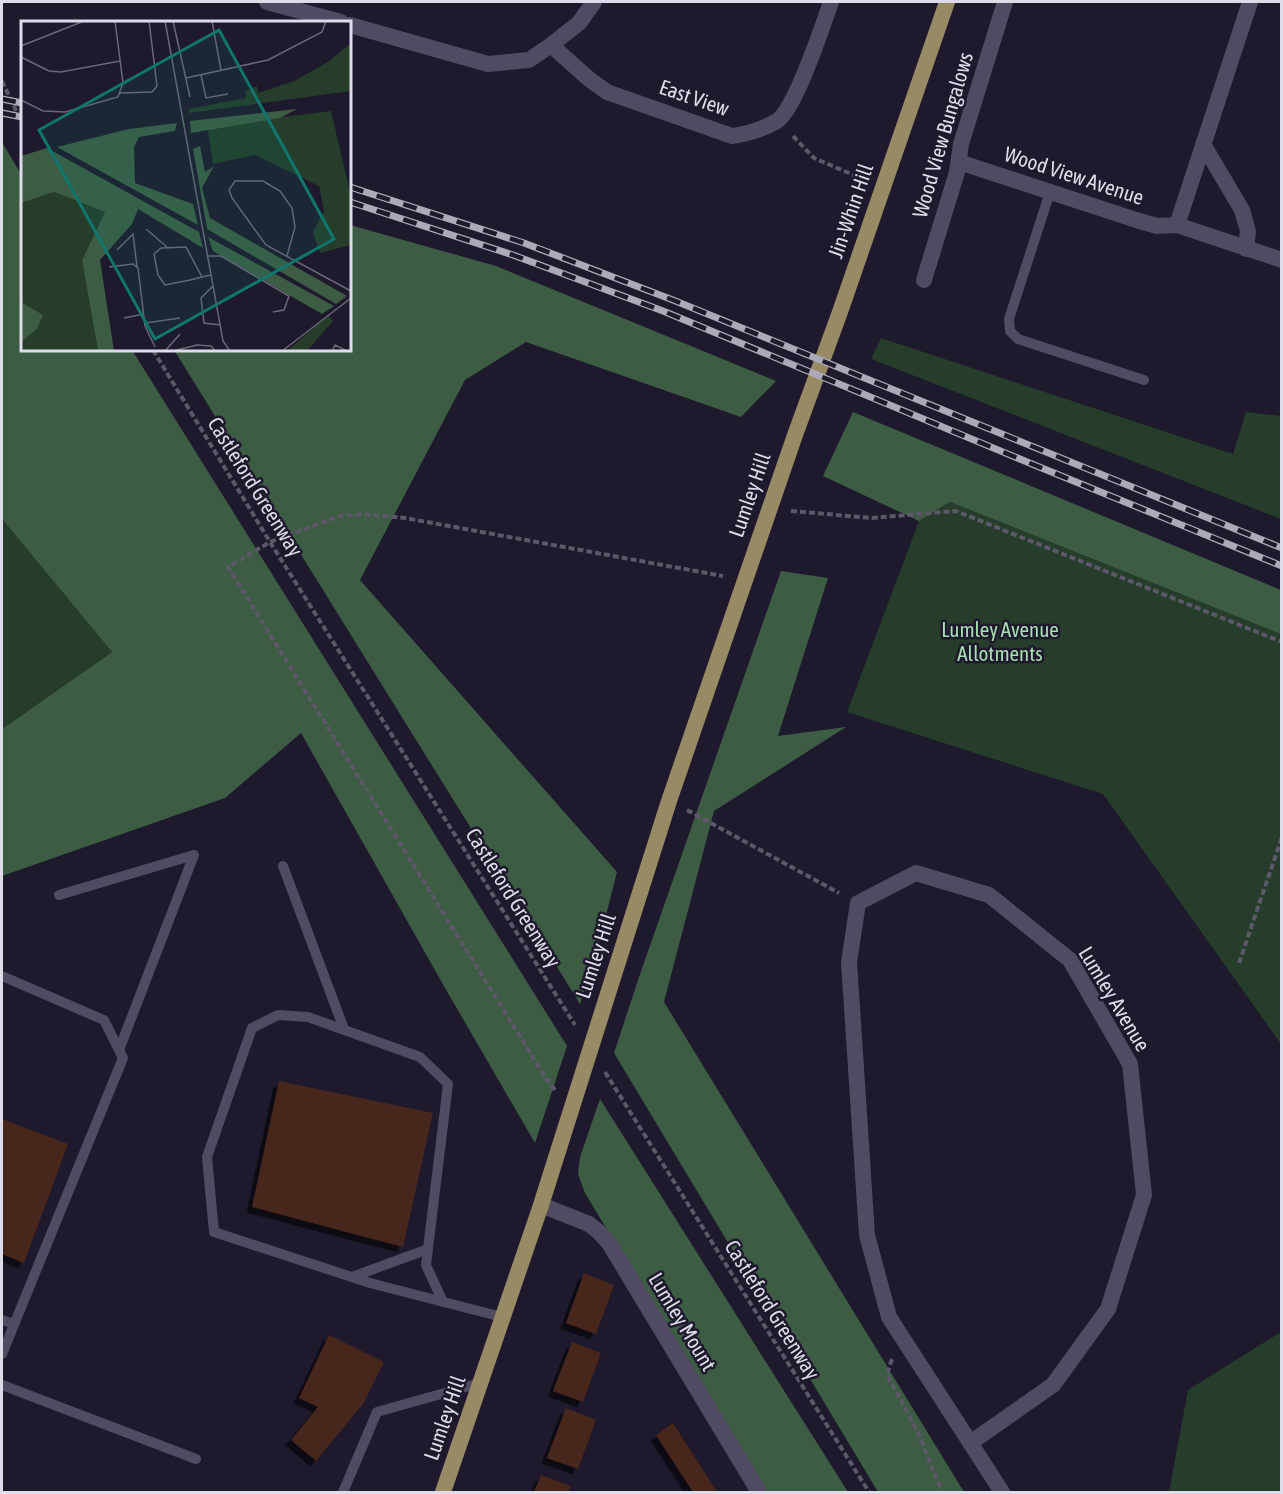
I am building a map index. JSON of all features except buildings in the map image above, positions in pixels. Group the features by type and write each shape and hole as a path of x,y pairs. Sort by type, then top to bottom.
{"main road":[{"name":"Jin-Whin Hill","path":"795,435 947,2"},
{"name":"Lumley Hill","path":"443,1492 541,1205 669,801 795,435"}],"street":[{"path":"267,2 337,21"},
{"path":"351,25 488,64 529,60 579,23 594,2"},
{"path":"778,120 796,93 831,2"},
{"name":"Wood View Bungalows","path":"924,280 957,172 961,144 1005,2"},
{"path":"1177,225 1250,2"},
{"name":"East View","path":"552,45 589,79 607,92 732,136 748,134 778,120"},
{"path":"1203,144 1242,210 1248,231 1246,249"},
{"name":"Wood View Avenue","path":"959,162 1157,226 1177,225 1281,260"},
{"name":"Lumley Avenue","path":"858,903 916,873 989,895 1070,960 1130,1064 1144,1195 1108,1309 1053,1385 970,1443"},
{"path":"858,903 849,962 867,1235 889,1317 1002,1492"},
{"name":"Lumley Mount","path":"541,1205 589,1224 609,1243 759,1492"}],"lane":[{"path":"1050,192 1009,319 1010,331 1018,339 1144,380"},
{"path":"59,895 194,855 119,1050"},
{"path":"284,866 344,1029"},
{"path":"2,976 104,1020 123,1058 2,1354"},
{"path":"443,1302 426,1265 448,1084 420,1057 308,1017 278,1015 252,1028 207,1157 214,1232 352,1277 443,1302 502,1317"},
{"path":"352,1277 428,1249"},
{"path":"2,1320 14,1324"},
{"path":"343,1492 377,1412 480,1383"},
{"path":"2,1385 196,1459"}],"path":[{"path":"2,81 21,121"},
{"path":"778,120 814,158 882,188"},
{"name":"Castleford Greenway","path":"154,351 270,542 580,1033"},
{"path":"770,509 872,518 956,512 1281,642"},
{"path":"571,1109 548,1080 228,567 270,542 340,516 363,514 405,518 745,580"},
{"path":"669,801 858,903"},
{"path":"1239,963 1281,837"},
{"name":"Castleford Greenway","path":"599,1063 869,1492"},
{"path":"907,1345 893,1355 886,1374 920,1437 942,1492"}],"green space":[{"path":"2,142 21,174 21,351 133,351 567,1046 535,1143 301,733 225,798 2,876 2,729 112,652 2,519"},
{"path":"351,225 496,266 776,381 741,417 526,342 465,380 360,580 617,872 594,962 580,1004 175,351 351,351"},
{"path":"881,338 1233,454 1246,412 1281,416 1281,519 871,359"},
{"path":"853,412 1281,590 1281,634 950,502 919,521 823,476"},
{"name":"Lumley Avenue Allotments","path":"950,502 1281,634 1281,1044 1103,794 847,712 919,521"},
{"path":"2,519 112,652 2,729"},
{"path":"781,571 828,578 778,736 846,727 714,811 664,1002 964,1492 878,1492 614,1053"},
{"path":"600,1099 848,1492 765,1492 585,1193 578,1174 580,1157"},
{"path":"1281,1332 1281,1492 1169,1492 1188,1390"}],"railway":[{"path":"2,99 21,103"},
{"path":"2,113 21,117"},
{"path":"351,187 524,243 673,300 1282,548"},
{"path":"351,202 513,255 663,311 1282,566"}]}
